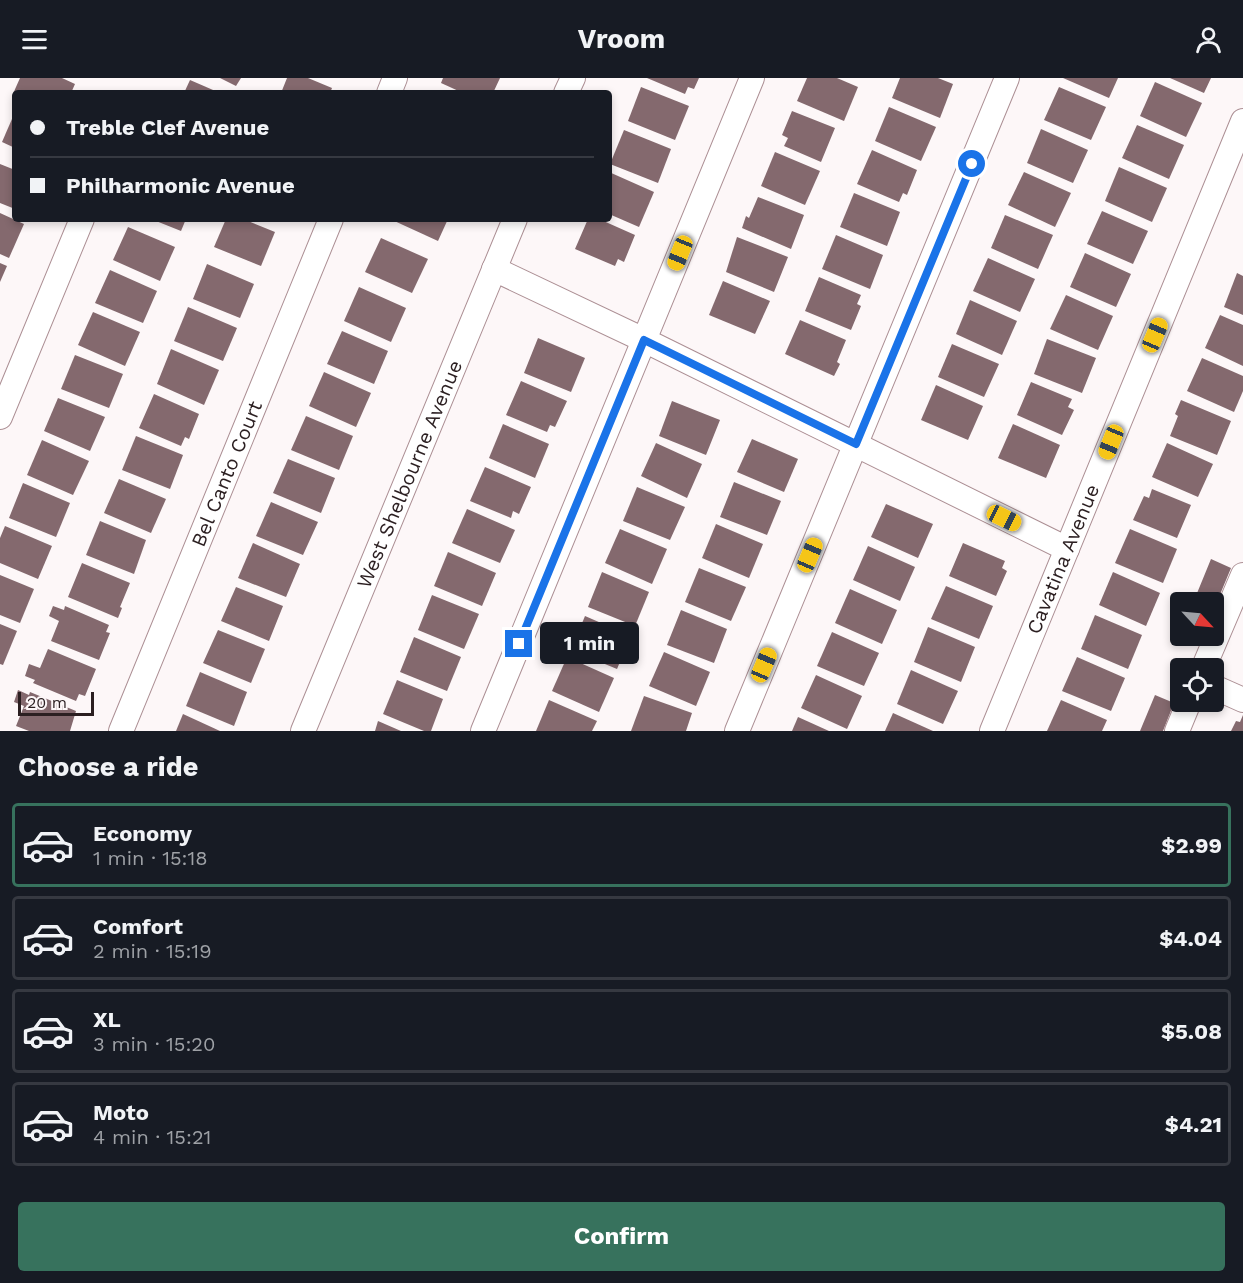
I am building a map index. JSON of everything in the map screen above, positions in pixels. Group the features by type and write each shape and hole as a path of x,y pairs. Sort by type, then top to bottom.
{"street":[{"path":"483,731 752,78"},
{"path":"736,731 1007,78"},
{"name":"Cavatina Avenue","path":"992,731 1243,121"},
{"path":"0,417 81,222"},
{"name":"Bel Canto Court","path":"121,731 331,222"},
{"name":"West Shelbourne Avenue","path":"303,731 513,222"},
{"path":"494,269 644,340 1067,549"},
{"path":"1208,658 1243,574"},
{"path":"1224,691 1243,700"},
{"path":"1177,731 1185,712"}],"building":[{"path":"20,78 62,78 75,84 72,90 15,90"},
{"path":"220,78 241,78 236,86"},
{"path":"287,78 308,78 332,88 331,90 282,90"},
{"path":"443,78 500,78 494,90 456,90 441,83"},
{"path":"647,78 699,78 694,89 688,87 685,94"},
{"path":"807,78 837,78 858,87 844,121 797,101"},
{"path":"900,78 938,78 953,84 940,118 892,98"},
{"path":"1063,78 1118,78 1109,98"},
{"path":"1170,78 1211,78 1204,93"},
{"path":"190,80 213,90 185,90"},
{"path":"1155,82 1202,103 1186,137 1140,116"},
{"path":"641,87 689,106 675,140 628,121"},
{"path":"1059,87 1106,107 1091,140 1044,120"},
{"path":"889,107 936,127 921,161 875,141"},
{"path":"792,111 835,128 821,162 784,146 788,138 782,135"},
{"path":"12,119 12,147 2,142"},
{"path":"1137,125 1184,145 1169,179 1122,158"},
{"path":"1041,129 1088,150 1073,183 1027,163"},
{"path":"624,130 671,149 658,183 612,165 612,159"},
{"path":"872,150 917,170 907,195 903,193 899,202 857,184"},
{"path":"775,152 820,171 805,205 761,186"},
{"path":"0,164 12,169 12,208 0,203"},
{"path":"1119,167 1167,188 1152,222 1105,201"},
{"path":"1024,172 1071,193 1055,227 1008,205"},
{"path":"612,173 654,192 639,227 612,215"},
{"path":"854,193 900,212 887,246 840,227"},
{"path":"758,197 804,215 791,249 742,228 746,216 749,218"},
{"path":"1102,211 1148,231 1133,264 1087,244"},
{"path":"0,213 12,218 12,222 24,224 9,258 0,254"},
{"path":"1005,215 1053,235 1038,269 991,248"},
{"path":"158,222 185,222 181,231"},
{"path":"225,222 250,222 275,232 261,266 214,247"},
{"path":"397,222 447,222 438,241"},
{"path":"587,222 606,222 635,235 624,262 618,259 615,266 575,249"},
{"path":"128,227 175,247 160,281 113,260"},
{"path":"836,235 883,255 870,289 822,269"},
{"path":"737,237 788,257 774,292 726,272"},
{"path":"381,238 428,259 412,293 365,272"},
{"path":"1085,253 1131,274 1116,307 1070,287"},
{"path":"988,258 1035,279 1020,312 973,291"},
{"path":"0,263 7,266 0,282"},
{"path":"207,264 254,284 240,318 193,299"},
{"path":"110,270 157,291 143,323 95,303"},
{"path":"1237,273 1243,276 1243,315 1224,307"},
{"path":"819,277 861,295 857,304 861,306 851,330 805,311"},
{"path":"723,281 770,301 755,334 709,315"},
{"path":"359,287 406,308 391,342 344,321"},
{"path":"1066,295 1113,316 1098,350 1050,329"},
{"path":"970,300 1017,321 1002,355 956,334"},
{"path":"188,307 237,328 223,361 174,341"},
{"path":"93,312 140,332 125,366 78,345"},
{"path":"1220,315 1243,325 1243,366 1205,348"},
{"path":"800,320 846,340 837,362 840,364 834,376 785,354"},
{"path":"342,331 388,351 374,384 327,364"},
{"path":"538,338 585,358 571,392 524,373"},
{"path":"1047,339 1096,358 1082,393 1034,374"},
{"path":"952,344 999,364 984,397 938,377"},
{"path":"171,349 219,370 204,405 157,384"},
{"path":"75,355 123,374 109,408 61,389"},
{"path":"1202,358 1243,376 1243,391 1234,412 1187,391"},
{"path":"324,372 371,393 356,427 309,406"},
{"path":"521,381 567,401 555,427 550,425 547,432 506,415"},
{"path":"1031,382 1072,399 1068,407 1074,410 1062,435 1017,415"},
{"path":"936,385 983,406 968,440 921,420"},
{"path":"154,394 199,414 189,439 185,437 181,446 139,428"},
{"path":"58,398 105,417 90,451 44,431"},
{"path":"1181,400 1231,421 1217,455 1170,436 1178,416 1175,414"},
{"path":"672,401 720,420 706,455 659,436"},
{"path":"306,416 353,436 339,470 291,450"},
{"path":"503,424 549,444 535,478 489,458"},
{"path":"1013,424 1060,445 1046,478 998,458"},
{"path":"136,436 183,455 170,489 122,470"},
{"path":"752,439 798,459 784,492 737,472"},
{"path":"42,440 89,461 73,495 27,475"},
{"path":"656,443 702,464 687,498 641,476"},
{"path":"1167,443 1213,464 1198,497 1152,477"},
{"path":"288,459 335,478 321,513 273,493"},
{"path":"485,467 531,487 519,514 513,511 511,518 470,501"},
{"path":"119,479 166,499 151,533 104,513"},
{"path":"734,482 781,501 767,535 720,517"},
{"path":"23,483 70,503 56,537 9,518"},
{"path":"637,487 685,507 670,540 623,521"},
{"path":"1152,489 1191,505 1177,538 1133,520 1144,496 1149,498"},
{"path":"271,502 318,522 303,555 256,536"},
{"path":"886,504 933,524 918,558 871,537"},
{"path":"467,509 515,530 500,563 452,543"},
{"path":"100,521 146,540 134,574 86,555"},
{"path":"716,524 763,544 749,578 702,558"},
{"path":"5,526 52,546 38,579 0,563 0,538"},
{"path":"620,529 667,549 652,584 605,563"},
{"path":"1130,529 1177,549 1163,583 1115,563"},
{"path":"253,543 300,564 286,597 238,578"},
{"path":"963,543 1005,561 1002,568 1007,571 996,596 949,576"},
{"path":"868,546 915,567 900,601 853,580"},
{"path":"448,552 496,573 482,606 434,586"},
{"path":"1211,559 1231,568 1221,592 1198,592"},
{"path":"82,563 130,583 118,618 68,597"},
{"path":"699,568 746,587 731,621 685,602"},
{"path":"602,572 649,592 635,626 588,607"},
{"path":"1113,572 1160,593 1146,626 1099,605"},
{"path":"0,575 34,589 20,623 0,615"},
{"path":"946,586 993,606 979,639 931,619"},
{"path":"236,587 283,606 269,641 221,621"},
{"path":"850,589 897,610 882,644 835,623"},
{"path":"432,595 479,614 464,649 418,630"},
{"path":"53,606 64,610 65,606 109,625 106,632 110,633 99,660 51,641 59,621 49,616"},
{"path":"681,610 727,629 714,663 667,645"},
{"path":"1095,615 1142,635 1128,669 1081,649"},
{"path":"585,616 631,636 617,669 571,650"},
{"path":"0,624 17,631 3,665 0,664"},
{"path":"928,627 975,647 961,682 914,662"},
{"path":"218,630 265,649 251,683 203,663"},
{"path":"832,632 879,653 864,686 817,666"},
{"path":"414,637 461,657 447,691 400,672"},
{"path":"48,649 96,669 85,696 79,694 76,701 33,683 35,680 25,676 29,664 40,668"},
{"path":"664,652 710,672 696,706 649,686"},
{"path":"567,657 614,678 599,712 552,691"},
{"path":"1077,657 1125,678 1111,711 1062,691"},
{"path":"911,670 958,691 943,724 897,704"},
{"path":"200,672 247,692 234,726 186,706"},
{"path":"816,675 862,696 847,729 801,708"},
{"path":"397,680 443,699 431,731 424,731 383,714"},
{"path":"18,690 29,695 30,692 76,711 70,731 29,731 16,726 24,706 14,702"},
{"path":"1155,695 1170,701 1170,712 1163,731 1140,731"},
{"path":"644,696 692,713 686,731 631,731"},
{"path":"549,700 597,721 592,731 536,731"},
{"path":"1061,700 1107,720 1102,731 1047,731"},
{"path":"893,713 933,731 885,731"},
{"path":"183,714 220,731 176,731"},
{"path":"1243,715 1243,731 1231,731 1236,721 1240,722"},
{"path":"798,717 829,731 792,731"},
{"path":"378,721 401,731 375,731"}],"route":[{"path":"519,644 644,340 856,444 972,164"}]}
